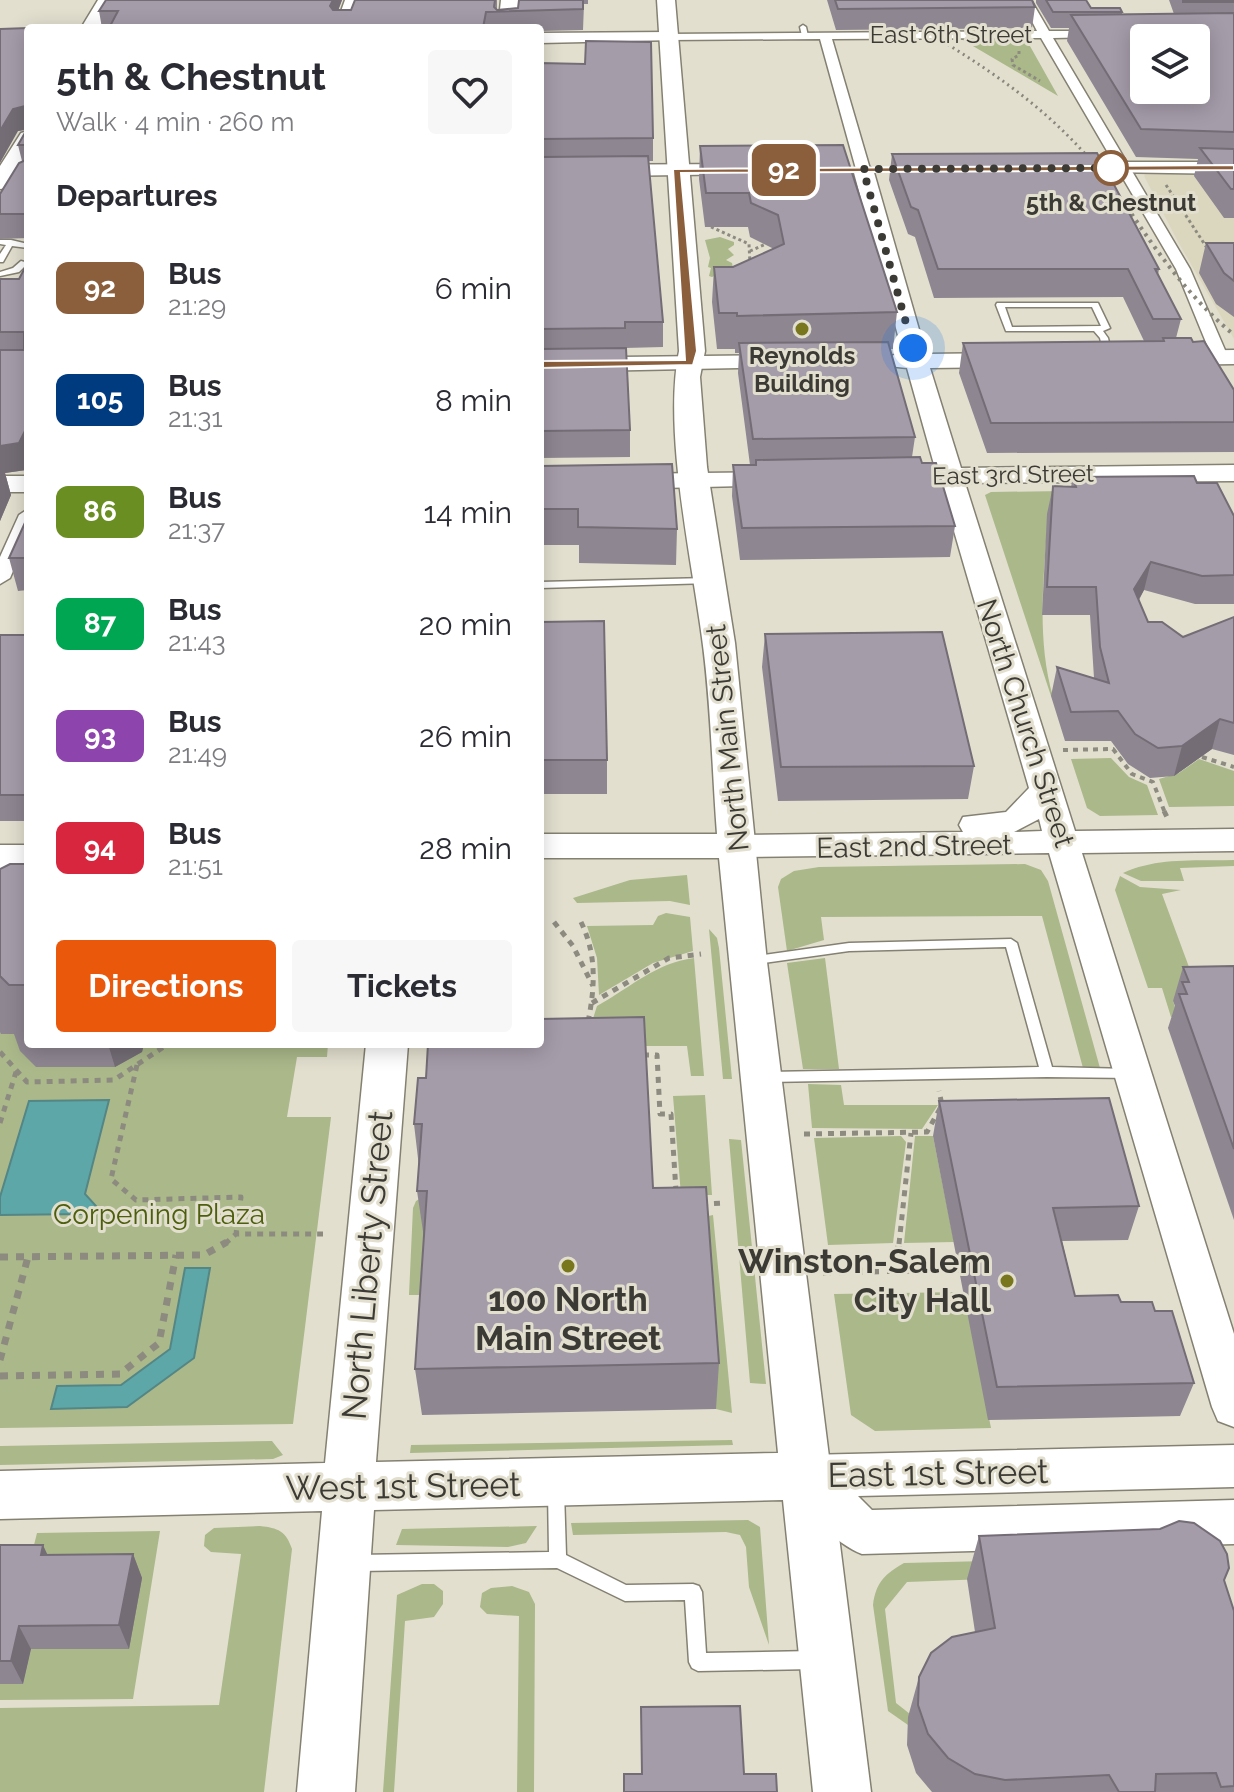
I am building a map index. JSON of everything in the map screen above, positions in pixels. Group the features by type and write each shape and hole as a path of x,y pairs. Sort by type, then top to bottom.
{"main road":[{"path":"92,24 107,0"},
{"path":"507,24 510,0"},
{"name":"North Main Street","path":"666,0 676,171 692,351 687,377 696,482 719,643 747,962 842,1792"},
{"path":"1,179 24,144"},
{"path":"544,846 737,830"},
{"name":"North Liberty Street","path":"326,1792 387,1048"},
{"name":"West 1st Street","path":"0,1495 806,1476"}],"street":[{"path":"344,24 353,0"},
{"path":"1026,0 1117,168 1183,269 1227,357 1234,381"},
{"name":"East 6th Street","path":"668,37 804,32 825,36 1114,34"},
{"name":"North Church Street","path":"825,36 948,476 1135,1074 1234,1407"},
{"path":"544,38 668,37"},
{"path":"1117,168 1234,168"},
{"path":"544,171 769,170"},
{"path":"1,179 24,177"},
{"path":"1078,359 1119,356 1227,357"},
{"path":"871,362 1031,360"},
{"path":"544,365 813,362"},
{"name":"East 3rd Street","path":"908,477 1234,473"},
{"path":"544,483 801,479"},
{"path":"0,484 24,484"},
{"path":"0,578 24,524"},
{"name":"East 2nd Street","path":"737,830 756,823 786,828 1003,825 1025,816 1046,788"},
{"name":"East 2nd Street","path":"737,830 1064,843 1234,840"},
{"name":"East 1st Street","path":"806,1476 1234,1466"},
{"name":"East 1st Street","path":"806,1476 862,1532 1234,1522"}],"lane":[{"path":"0,242 24,245"},
{"path":"0,260 11,242"},
{"path":"0,274 16,270 24,263"},
{"path":"1096,329 1009,329 1000,305 1095,305 1106,328 1096,329 1092,333 1097,344 1119,356"},
{"path":"544,585 708,581"},
{"path":"747,962 849,947 1011,943 1047,1072"},
{"path":"760,1077 935,1072 1135,1074"},
{"path":"556,1482 558,1560"},
{"path":"345,1564 558,1560 625,1593 693,1592 698,1662 827,1660"}],"path":[{"path":"1014,48 1020,53 1012,59 1013,65 1040,81"},
{"path":"1168,189 1215,260"},
{"path":"711,227 749,244 752,263 749,264"},
{"path":"750,251 766,244"},
{"path":"750,251 759,256"},
{"path":"1062,750 1113,749 1132,774 1153,782 1168,820"},
{"path":"1202,757 1234,767"},
{"path":"554,922 573,946 593,986"},
{"path":"581,922 592,951 592,1003 587,1028"},
{"path":"592,1003 669,958 701,954"},
{"path":"0,1052 27,1082 114,1080 162,1048"},
{"path":"630,1055 657,1055 660,1114 671,1114 677,1204"},
{"path":"0,1257 204,1255 220,1248 236,1234 241,1197 136,1200 111,1179 137,1065"},
{"path":"0,1123 17,1071"},
{"path":"804,1134 927,1132 942,1105 935,1072"},
{"path":"896,1270 911,1133"},
{"path":"689,1204 723,1203"},
{"path":"236,1234 323,1234"},
{"path":"0,1376 120,1374 159,1343 176,1255"},
{"path":"0,1360 28,1257"},
{"path":"823,1272 959,1269"}],"shaded area":[{"path":"1146,172 1234,172 1234,339 1177,240 1144,176"}],"green space":[{"path":"961,39 1026,39 1058,96"},
{"path":"720,237 734,242 728,249 734,255 726,260 732,263 733,268 712,277 709,276 710,258 705,240"},
{"path":"1191,489 1048,514 1043,629 1051,696 985,495 991,492"},
{"path":"1111,758 1129,777 1147,785 1158,815 1100,816 1087,808 1071,759"},
{"path":"1199,759 1234,771 1234,806 1169,807 1159,779 1179,773"},
{"path":"1234,860 1234,866 1180,868 1184,881 1141,881 1123,873 1163,862"},
{"path":"1025,864 1041,870 1048,881 1100,1068 1083,1068 1042,916 821,917 824,940 787,951 778,887 781,879 794,871 819,867"},
{"path":"687,875 690,905 670,901 577,903 573,898 630,880"},
{"path":"1120,876 1140,887 1181,890 1162,894 1196,986 1173,1001 1178,1016 1171,1017 1162,988 1148,988 1115,890"},
{"path":"666,913 690,917 693,951 653,963 599,995 597,958 587,926 653,925 658,916"},
{"path":"709,929 717,938 719,948 732,1079 723,1079"},
{"name":"Corpening Plaza","path":"0,944 24,1030 24,1048 328,1048 327,1057 297,1057 287,1117 331,1117 293,1424 0,1428"},
{"path":"694,958 704,1076 691,1076 687,1046 611,1046 591,1025 597,1006 667,965"},
{"path":"825,958 839,1069 803,1069 787,963"},
{"path":"808,1084 841,1085 844,1105 938,1105 922,1129 812,1128"},
{"path":"705,1095 712,1195 681,1195 673,1096"},
{"path":"901,1136 906,1142 893,1243 828,1245 814,1138"},
{"path":"915,1136 933,1136 954,1242 904,1243"},
{"path":"729,1139 741,1140 766,1384 750,1383"},
{"path":"426,1195 424,1238 429,1295 409,1295 413,1208 416,1201"},
{"path":"713,1215 732,1413 716,1409 703,1235 685,1221"},
{"path":"964,1292 991,1428 875,1431 851,1415 834,1294"},
{"path":"732,1440 733,1445 410,1453 411,1445"},
{"path":"272,1441 283,1455 273,1459 0,1465 0,1446"},
{"path":"748,1520 760,1527 769,1645 749,1587 746,1547 740,1535 726,1532 573,1535 571,1523"},
{"path":"260,1526 280,1532 292,1549 264,1792 0,1792 0,1708 219,1705 241,1554 211,1552 204,1546 205,1535 214,1528"},
{"path":"537,1526 526,1543 508,1547 396,1545 402,1529"},
{"path":"160,1531 133,1699 0,1700 0,1684 23,1684 31,1649 28,1569 37,1533"},
{"path":"1154,1557 1142,1573 907,1582 885,1609 896,1703 910,1714 908,1725 888,1711 873,1605 882,1580 904,1563"},
{"path":"422,1584 434,1584 443,1591 443,1604 434,1617 405,1621 394,1792 383,1792 397,1595"},
{"path":"512,1586 529,1592 535,1604 534,1792 517,1792 519,1616 487,1614 480,1607 482,1593 491,1588"}],"water":[{"path":"109,1100 85,1194 96,1206 84,1214 0,1215 0,1197 29,1101"},
{"path":"185,1268 210,1268 194,1358 127,1407 51,1409 57,1386 121,1385 170,1349"}],"building":[{"path":"106,0 333,0 330,6 333,10 351,10 355,0 495,0 497,10 518,8 519,0 583,0 583,9 486,12 484,24 111,24 118,11 99,11"},
{"path":"835,0 1032,0 1035,7 838,9"},
{"path":"1046,0 1086,0 1091,8 1120,8 1122,12 1053,12"},
{"path":"1234,0 1234,2 1183,2"},
{"path":"1234,13 1234,132 1141,129 1071,15"},
{"path":"24,28 24,106 13,109 0,131 0,29"},
{"path":"586,41 651,42 653,138 544,139 544,63 585,64"},
{"path":"843,145 897,312 737,316 737,313 719,313 714,267 733,267 784,244 778,215 751,203 749,193 706,193 700,146"},
{"path":"1200,148 1234,149 1234,189 1231,189"},
{"path":"1097,153 1159,269 1155,269 1181,319 1153,319 1128,269 938,269 918,210 911,207 892,154"},
{"path":"648,156 663,322 625,322 625,328 544,329 544,157"},
{"path":"24,161 24,214 0,214 0,194 19,163"},
{"path":"1206,243 1234,243 1234,281 1224,273"},
{"path":"24,270 24,332 0,332 0,279 19,279"},
{"path":"1163,338 1204,341 1234,390 1234,422 991,423 963,343 1164,341"},
{"path":"888,342 915,437 753,439 739,343"},
{"path":"626,348 630,430 544,431 544,349"},
{"path":"0,350 24,350 24,433 19,443 0,446"},
{"path":"920,457 922,463 936,463 955,526 742,528 733,465 756,465 756,460"},
{"path":"672,464 677,529 578,527 578,509 544,509 544,466"},
{"path":"1194,476 1197,483 1217,483 1234,516 1234,575 1202,576 1151,562 1134,589 1148,622 1162,622 1183,637 1234,617 1234,723 1220,719 1182,746 1158,748 1135,734 1118,711 1071,712 1057,667 1109,683 1100,647 1096,587 1047,587 1053,486 1076,487 1073,477"},
{"path":"24,525 24,558 9,558"},
{"path":"604,621 607,760 544,760 544,622"},
{"path":"942,632 974,766 781,767 765,634"},
{"path":"0,635 24,635 24,795 0,795"},
{"path":"10,864 24,864 24,985 9,985 0,976 0,869"},
{"path":"1234,966 1234,1149 1179,994 1187,994 1182,982 1189,982 1183,967"},
{"name":"100 North Main Street","path":"644,1017 653,1188 706,1187 719,1363 415,1369 427,1191 417,1191 422,1124 414,1124 418,1078 426,1078 428,1048 544,1048 544,1019"},
{"name":"Winston-Salem City Hall","path":"1109,1098 1139,1206 1053,1208 1075,1296 1118,1295 1121,1302 1152,1302 1155,1311 1172,1311 1194,1383 997,1387 939,1101"},
{"path":"1179,1521 1194,1523 1220,1541 1227,1554 1229,1568 1224,1580 1234,1611 1234,1786 1221,1787 1216,1773 1156,1774 1155,1792 1119,1792 1109,1775 1005,1780 975,1774 948,1758 928,1734 918,1705 919,1677 931,1653 952,1637 995,1628 979,1536 1160,1529"},
{"path":"0,1545 43,1545 41,1555 133,1554 119,1625 19,1626 11,1661 0,1661"},
{"path":"740,1706 744,1774 776,1774 777,1792 624,1792 624,1774 642,1774 641,1707"}],"railway":[{"path":"876,0 983,67 1044,114 1073,141 1128,209"},
{"path":"1127,207 1176,275 1234,335"}],"bus line":[{"name":"92","path":"544,365 689,363 692,351 676,171 1234,168"}],"place":[{"name":"5th & Chestnut","path":"1111,168"},
{"name":"Reynolds Building","path":"802,329"},
{"name":"100 North Main Street","path":"568,1266"},
{"name":"Winston-Salem City Hall","path":"1007,1281"}],"route":[{"path":"913,348 863,169 1111,168"}]}
